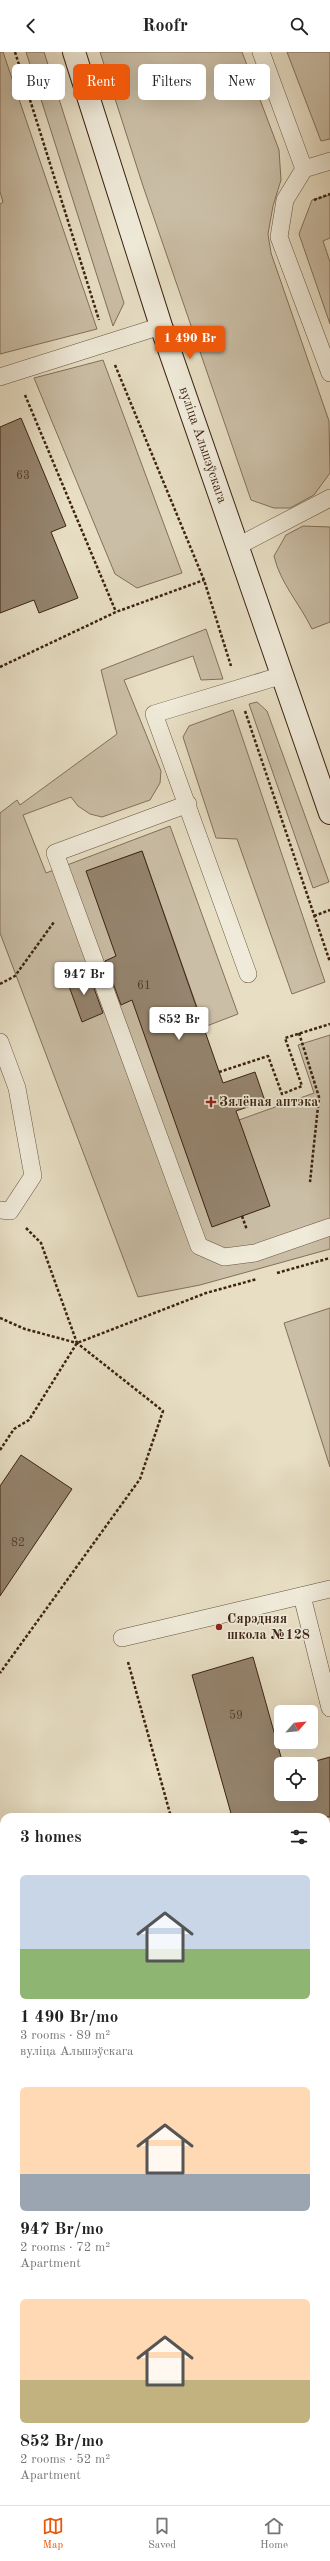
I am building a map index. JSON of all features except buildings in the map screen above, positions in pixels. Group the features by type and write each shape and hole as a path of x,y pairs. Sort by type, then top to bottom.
{"main road":[{"name":"вуліца Альшэўскага","path":"74,52 161,326 330,813"}],"lane":[{"path":"261,52 304,169"},
{"path":"330,161 304,169 285,200 279,237 330,373"},
{"path":"8,375 107,345 161,326"},
{"path":"238,546 330,498"},
{"path":"248,974 188,804 154,714 283,675"},
{"path":"188,804 56,853 199,1246 224,1257 255,1253 330,1227"},
{"path":"0,1042 17,1088 33,1176 5,1210"},
{"path":"122,1638 330,1589"},
{"path":"302,1596 330,1708"}],"path":[{"path":"14,52 107,345 204,580 330,962"},
{"path":"8,375 116,612"},
{"path":"0,667 116,612 204,580"},
{"path":"314,916 330,910"},
{"path":"0,984 15,976 56,919"},
{"path":"219,1072 268,1056 282,1094 302,1086 285,1038 330,1024"},
{"path":"299,1033 319,1097 310,1182"},
{"path":"5,1210 41,1243 77,1343"},
{"path":"0,1450 14,1429 29,1420 77,1343 206,1294"},
{"path":"0,1318 25,1329 77,1343 163,1411 140,1479 0,1673"},
{"path":"122,1638 169,1813"}],"shaded area":[{"path":"0,52 3,52 12,79 12,100 19,100 97,329 0,354 0,204 3,202 0,192"},
{"path":"26,52 44,52 48,64 30,64"},
{"path":"100,52 242,52 247,64 214,64 214,100 260,100 279,150 281,180 273,206 268,234 271,253 329,421 330,473 314,495 290,508 274,508 251,500 143,186 115,100 130,100 130,64 104,64"},
{"path":"287,52 330,52 330,139 321,141"},
{"path":"41,100 59,100 124,303 113,326"},
{"path":"330,195 330,238 323,241 330,262 330,324 299,234 312,200"},
{"path":"103,360 182,573 137,588 115,574 34,378"},
{"path":"303,526 330,527 330,622 312,629 285,584 274,556 286,535"},
{"path":"206,629 223,679 201,680 193,656 124,680 161,771 160,783 150,800 102,817 90,814 78,806 71,797 23,815 46,873 170,826 238,1014 204,1027 142,851 87,871 212,1226 269,1206 239,1120 314,1093 298,1045 330,1035 330,1249 200,1285 138,1297 0,933 0,813 17,800 20,805 117,734 101,670"},
{"path":"257,702 267,711 329,882 313,888 249,704"},
{"path":"233,710 325,982 292,994 237,839 216,838 183,737 189,726"},
{"path":"330,1308 330,1467 284,1323"}],"place":[{"name":"Зялёная аптэка","path":"211,1102"},
{"name":"Сярэдняя школа №128","path":"219,1627"}]}
